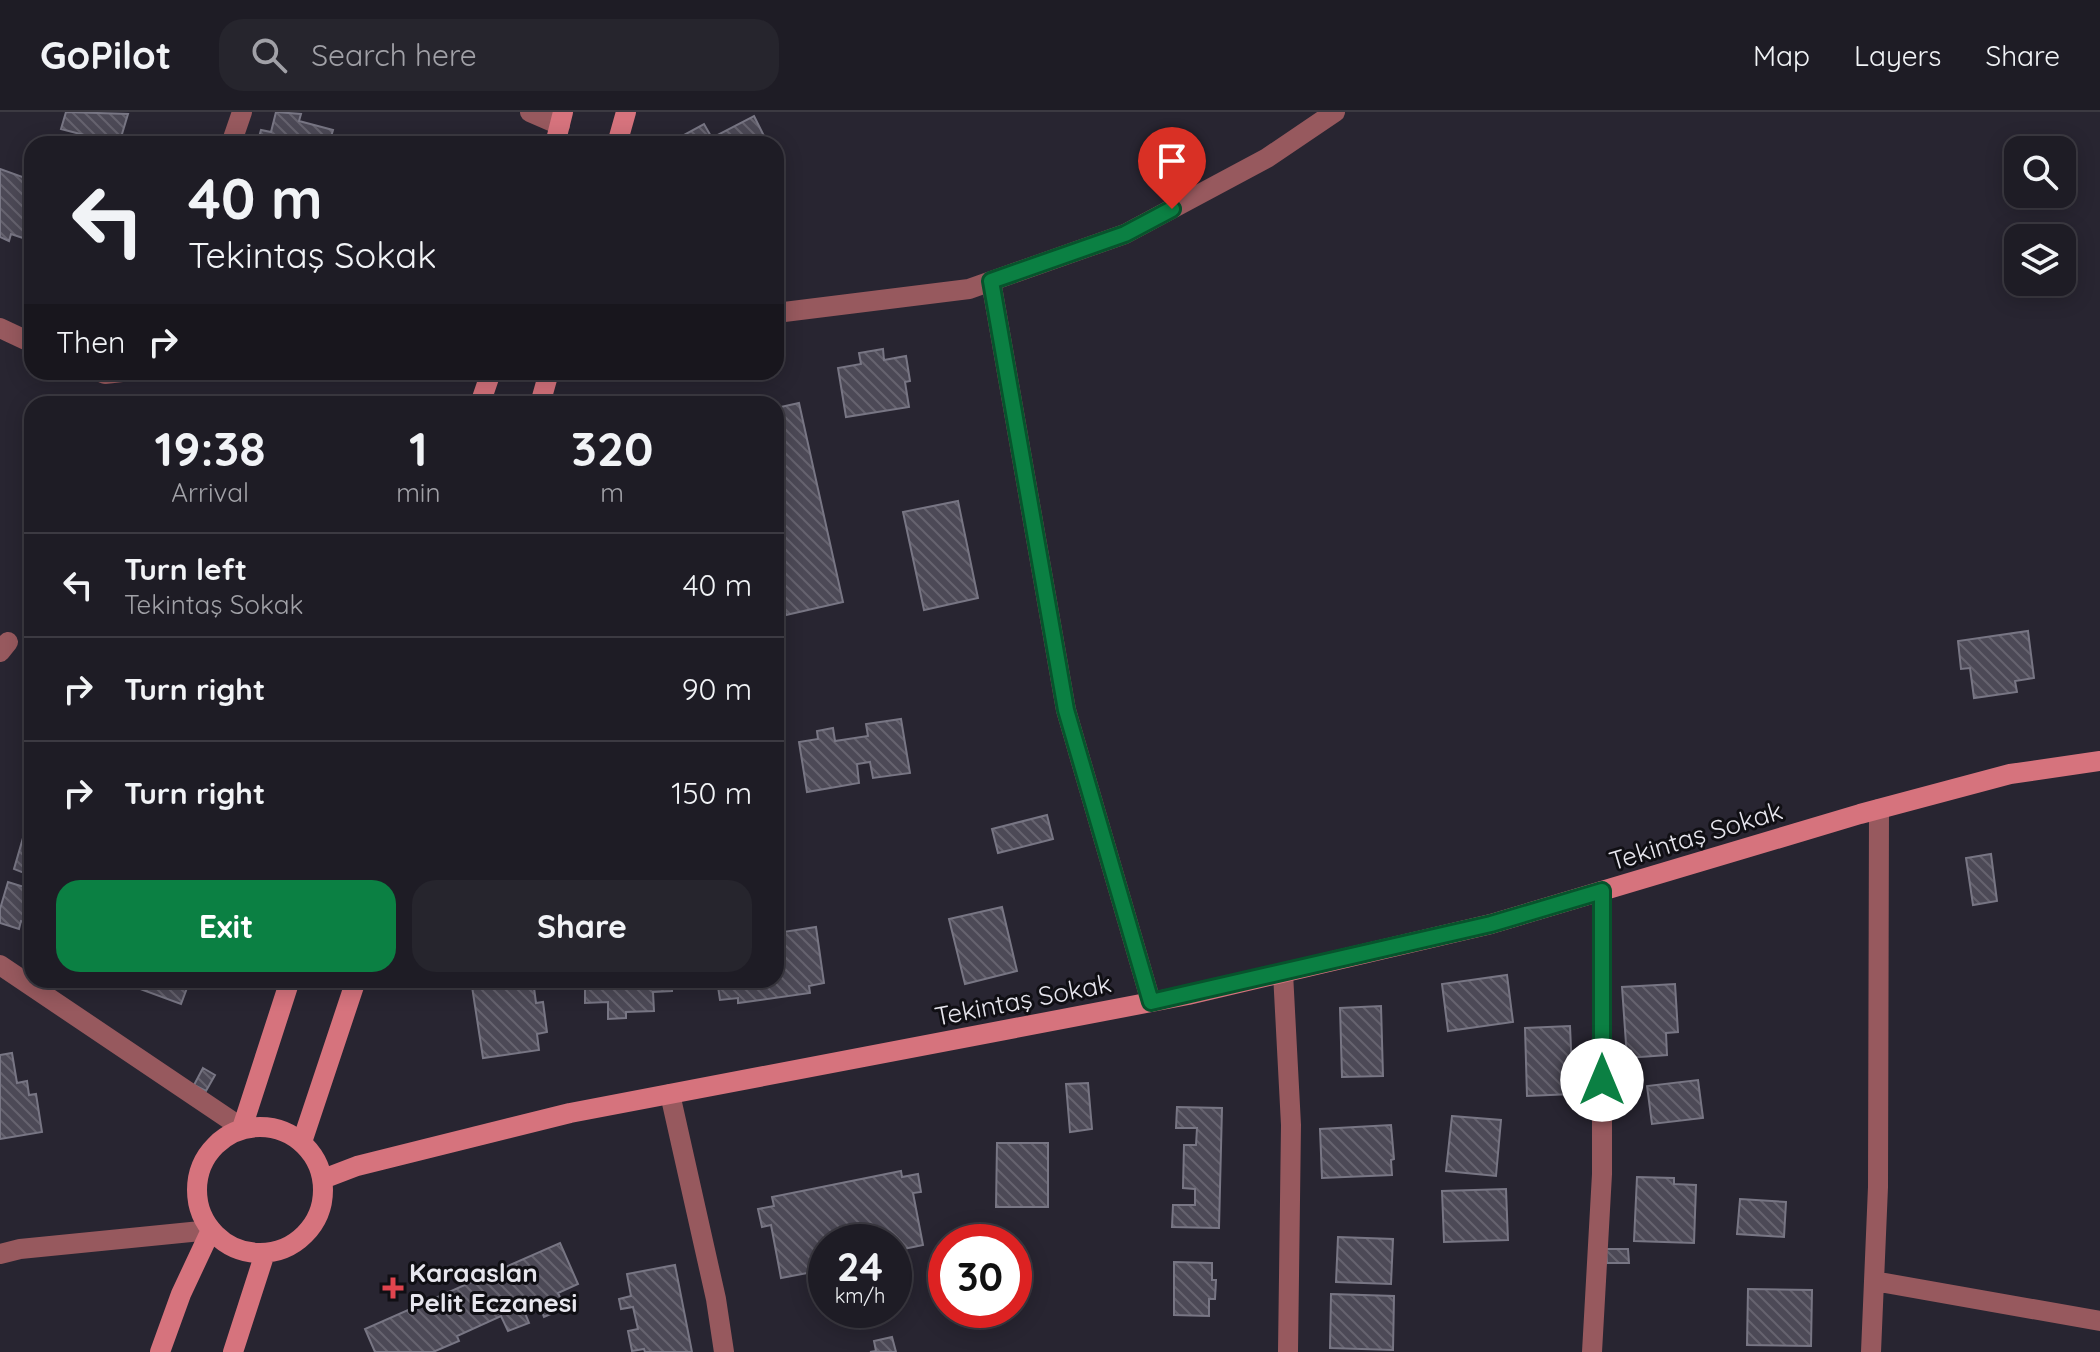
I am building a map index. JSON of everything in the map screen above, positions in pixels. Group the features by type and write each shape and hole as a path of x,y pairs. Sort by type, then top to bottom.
{"street":[{"path":"234,136 242,112"},
{"path":"530,112 559,127"},
{"path":"619,136 626,112"},
{"path":"784,312 969,289 1125,234 1267,158 1335,112"},
{"path":"991,281 1066,710 1151,1002"},
{"path":"0,328 24,339"},
{"name":"Tekintaş Sokak","path":"323,1179 357,1166 570,1113 1151,1002 1283,973 1491,924 1879,809 2010,774 2100,761"},
{"path":"1871,1352 1878,1187 1879,809"},
{"path":"1592,1352 1602,1174 1602,891"},
{"path":"0,965 24,981"},
{"path":"1283,973 1291,1125 1288,1352"},
{"path":"34,988 242,1128"},
{"path":"242,1128 287,988"},
{"path":"302,1142 353,988"},
{"path":"670,1094 716,1299 724,1352"},
{"path":"264,1126 284,1131 302,1142 316,1159 323,1179 323,1200 316,1221 302,1237 285,1248 265,1253 245,1251 226,1243 211,1230 201,1212 197,1192 199,1172 208,1153 224,1138 242,1128 264,1126"},
{"path":"0,1254 20,1249 211,1230"},
{"path":"160,1352 181,1294 211,1230"},
{"path":"233,1352 265,1253"},
{"path":"1874,1281 2100,1321"}],"building":[{"path":"66,112 128,114 121,136 88,136 61,129"},
{"path":"276,112 301,114 299,121 333,130 331,136 259,136 261,130 271,132"},
{"path":"754,116 764,136 716,136"},
{"path":"704,124 711,136 682,136"},
{"path":"0,169 24,178 24,238 11,234 9,241 0,237"},
{"path":"883,349 884,360 906,356 910,381 905,382 909,407 846,417 838,368 861,364 859,353"},
{"path":"799,403 843,602 786,615 784,606 784,406"},
{"path":"958,501 978,598 924,610 903,512"},
{"path":"2028,631 2034,678 2015,681 2017,692 1974,698 1970,668 1961,669 1958,641"},
{"path":"901,719 910,773 873,778 870,762 857,764 859,783 807,792 799,742 818,739 817,731 833,728 835,741 868,736 866,724"},
{"path":"1047,815 1053,839 998,853 992,829"},
{"path":"24,834 24,873 14,869"},
{"path":"1991,854 1997,901 1973,905 1966,858"},
{"path":"8,882 24,887 24,922 21,921 19,929 0,923 0,909"},
{"path":"1002,907 1017,971 965,984 949,919"},
{"path":"816,927 824,983 809,986 810,993 738,1003 738,998 720,1000 718,988 784,988 784,932"},
{"path":"1507,975 1513,1022 1448,1031 1442,984"},
{"path":"1675,984 1678,1032 1666,1033 1667,1055 1627,1058 1622,987"},
{"path":"137,988 187,988 181,1004"},
{"path":"472,988 534,988 536,1003 543,1002 547,1032 537,1034 539,1050 483,1058"},
{"path":"585,988 672,988 672,991 653,992 654,1011 626,1012 626,1018 608,1019 608,1002 585,1003"},
{"path":"1381,1006 1383,1076 1342,1077 1340,1008"},
{"path":"1570,1026 1573,1094 1527,1096 1525,1028"},
{"path":"12,1053 17,1083 27,1081 29,1095 36,1094 42,1132 0,1139 0,1055"},
{"path":"203,1068 215,1075 206,1091 194,1085"},
{"path":"1698,1080 1703,1118 1652,1124 1647,1086"},
{"path":"1088,1083 1092,1129 1070,1132 1066,1084"},
{"path":"1177,1107 1222,1108 1219,1228 1172,1227 1173,1205 1195,1205 1195,1189 1183,1188 1184,1145 1196,1145 1197,1128 1176,1128"},
{"path":"1452,1116 1501,1120 1496,1176 1446,1171"},
{"path":"1391,1125 1392,1175 1322,1178 1320,1129"},
{"path":"997,1143 1048,1143 1048,1207 996,1207"},
{"path":"901,1171 902,1177 918,1174 921,1192 913,1193 923,1245 912,1247 912,1224 808,1224 808,1273 781,1278 771,1225 762,1227 758,1209 774,1206 772,1197"},
{"path":"1637,1177 1674,1178 1674,1184 1696,1185 1694,1243 1634,1241"},
{"path":"1506,1189 1508,1240 1444,1242 1442,1191"},
{"path":"1740,1199 1786,1202 1784,1237 1737,1234"},
{"path":"1338,1237 1393,1239 1391,1284 1336,1282"},
{"path":"560,1243 578,1284 558,1293 565,1308 544,1317 540,1307 525,1313 529,1323 508,1331 501,1316 457,1336 459,1341 433,1352 375,1352 365,1329"},
{"path":"1606,1249 1628,1249 1629,1263 1607,1263"},
{"path":"1174,1262 1212,1263 1212,1280 1216,1280 1215,1299 1209,1299 1209,1316 1174,1315"},
{"path":"675,1265 692,1352 632,1351 628,1331 638,1329 633,1307 621,1309 619,1299 631,1296 627,1274"},
{"path":"1748,1289 1812,1290 1811,1346 1747,1345"},
{"path":"1331,1294 1394,1296 1393,1350 1330,1348"},
{"path":"892,1337 896,1352 870,1352 876,1351 874,1341"}],"place":[{"name":"Karaaslan Pelit Eczanesi","path":"393,1288"}],"route":[{"path":"1172,209 1125,234 991,281 1066,710 1151,1002 1491,924 1602,891 1602,1080"}]}
